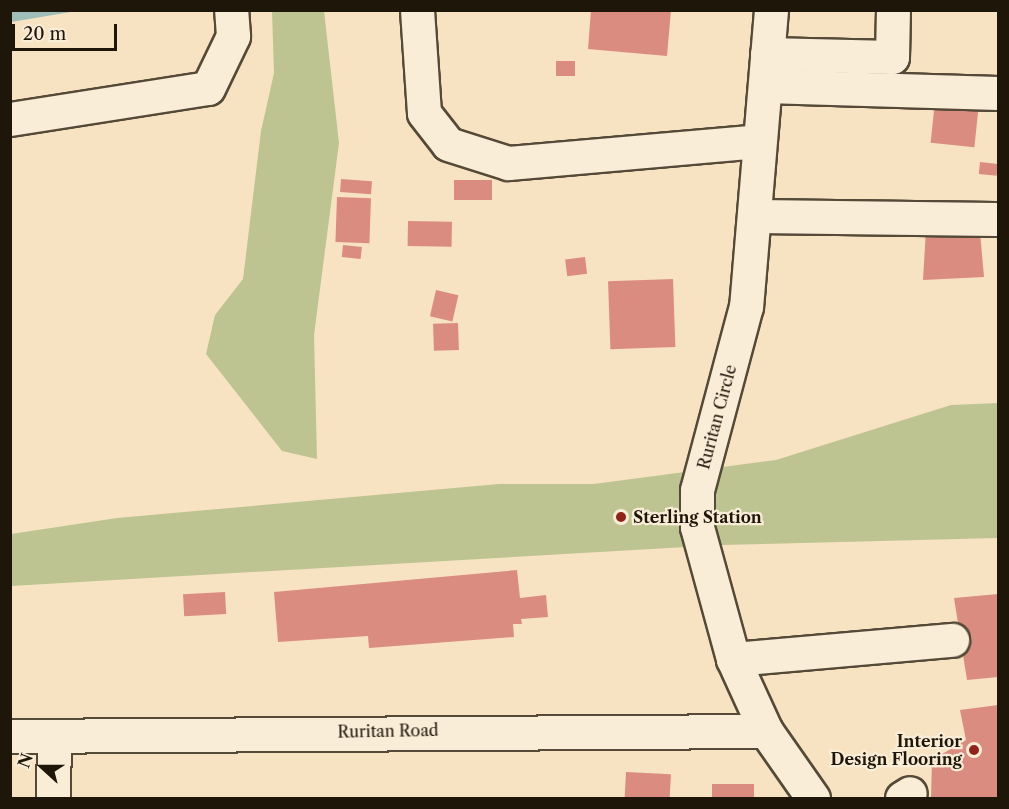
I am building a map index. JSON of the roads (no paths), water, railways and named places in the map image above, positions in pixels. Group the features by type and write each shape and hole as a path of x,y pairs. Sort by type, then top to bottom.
{"street":[{"path":"10,119 208,88 233,36 231,10"},
{"path":"417,10 424,113 448,144 508,163 759,141"},
{"name":"Ruritan Circle","path":"771,10 746,306 697,490 697,527 733,659 766,731 813,798"},
{"path":"766,70 892,57 893,10"},
{"path":"766,70 999,93"},
{"path":"754,216 999,219"},
{"path":"733,659 952,640"},
{"name":"Ruritan Road","path":"10,736 766,731"},
{"path":"53,798 54,737"}],"water":[{"path":"11,10 77,10 77,11 11,22"}],"place":[{"name":"Sterling Station","path":"621,517"},
{"name":"Interior Design Flooring","path":"974,750"}]}
